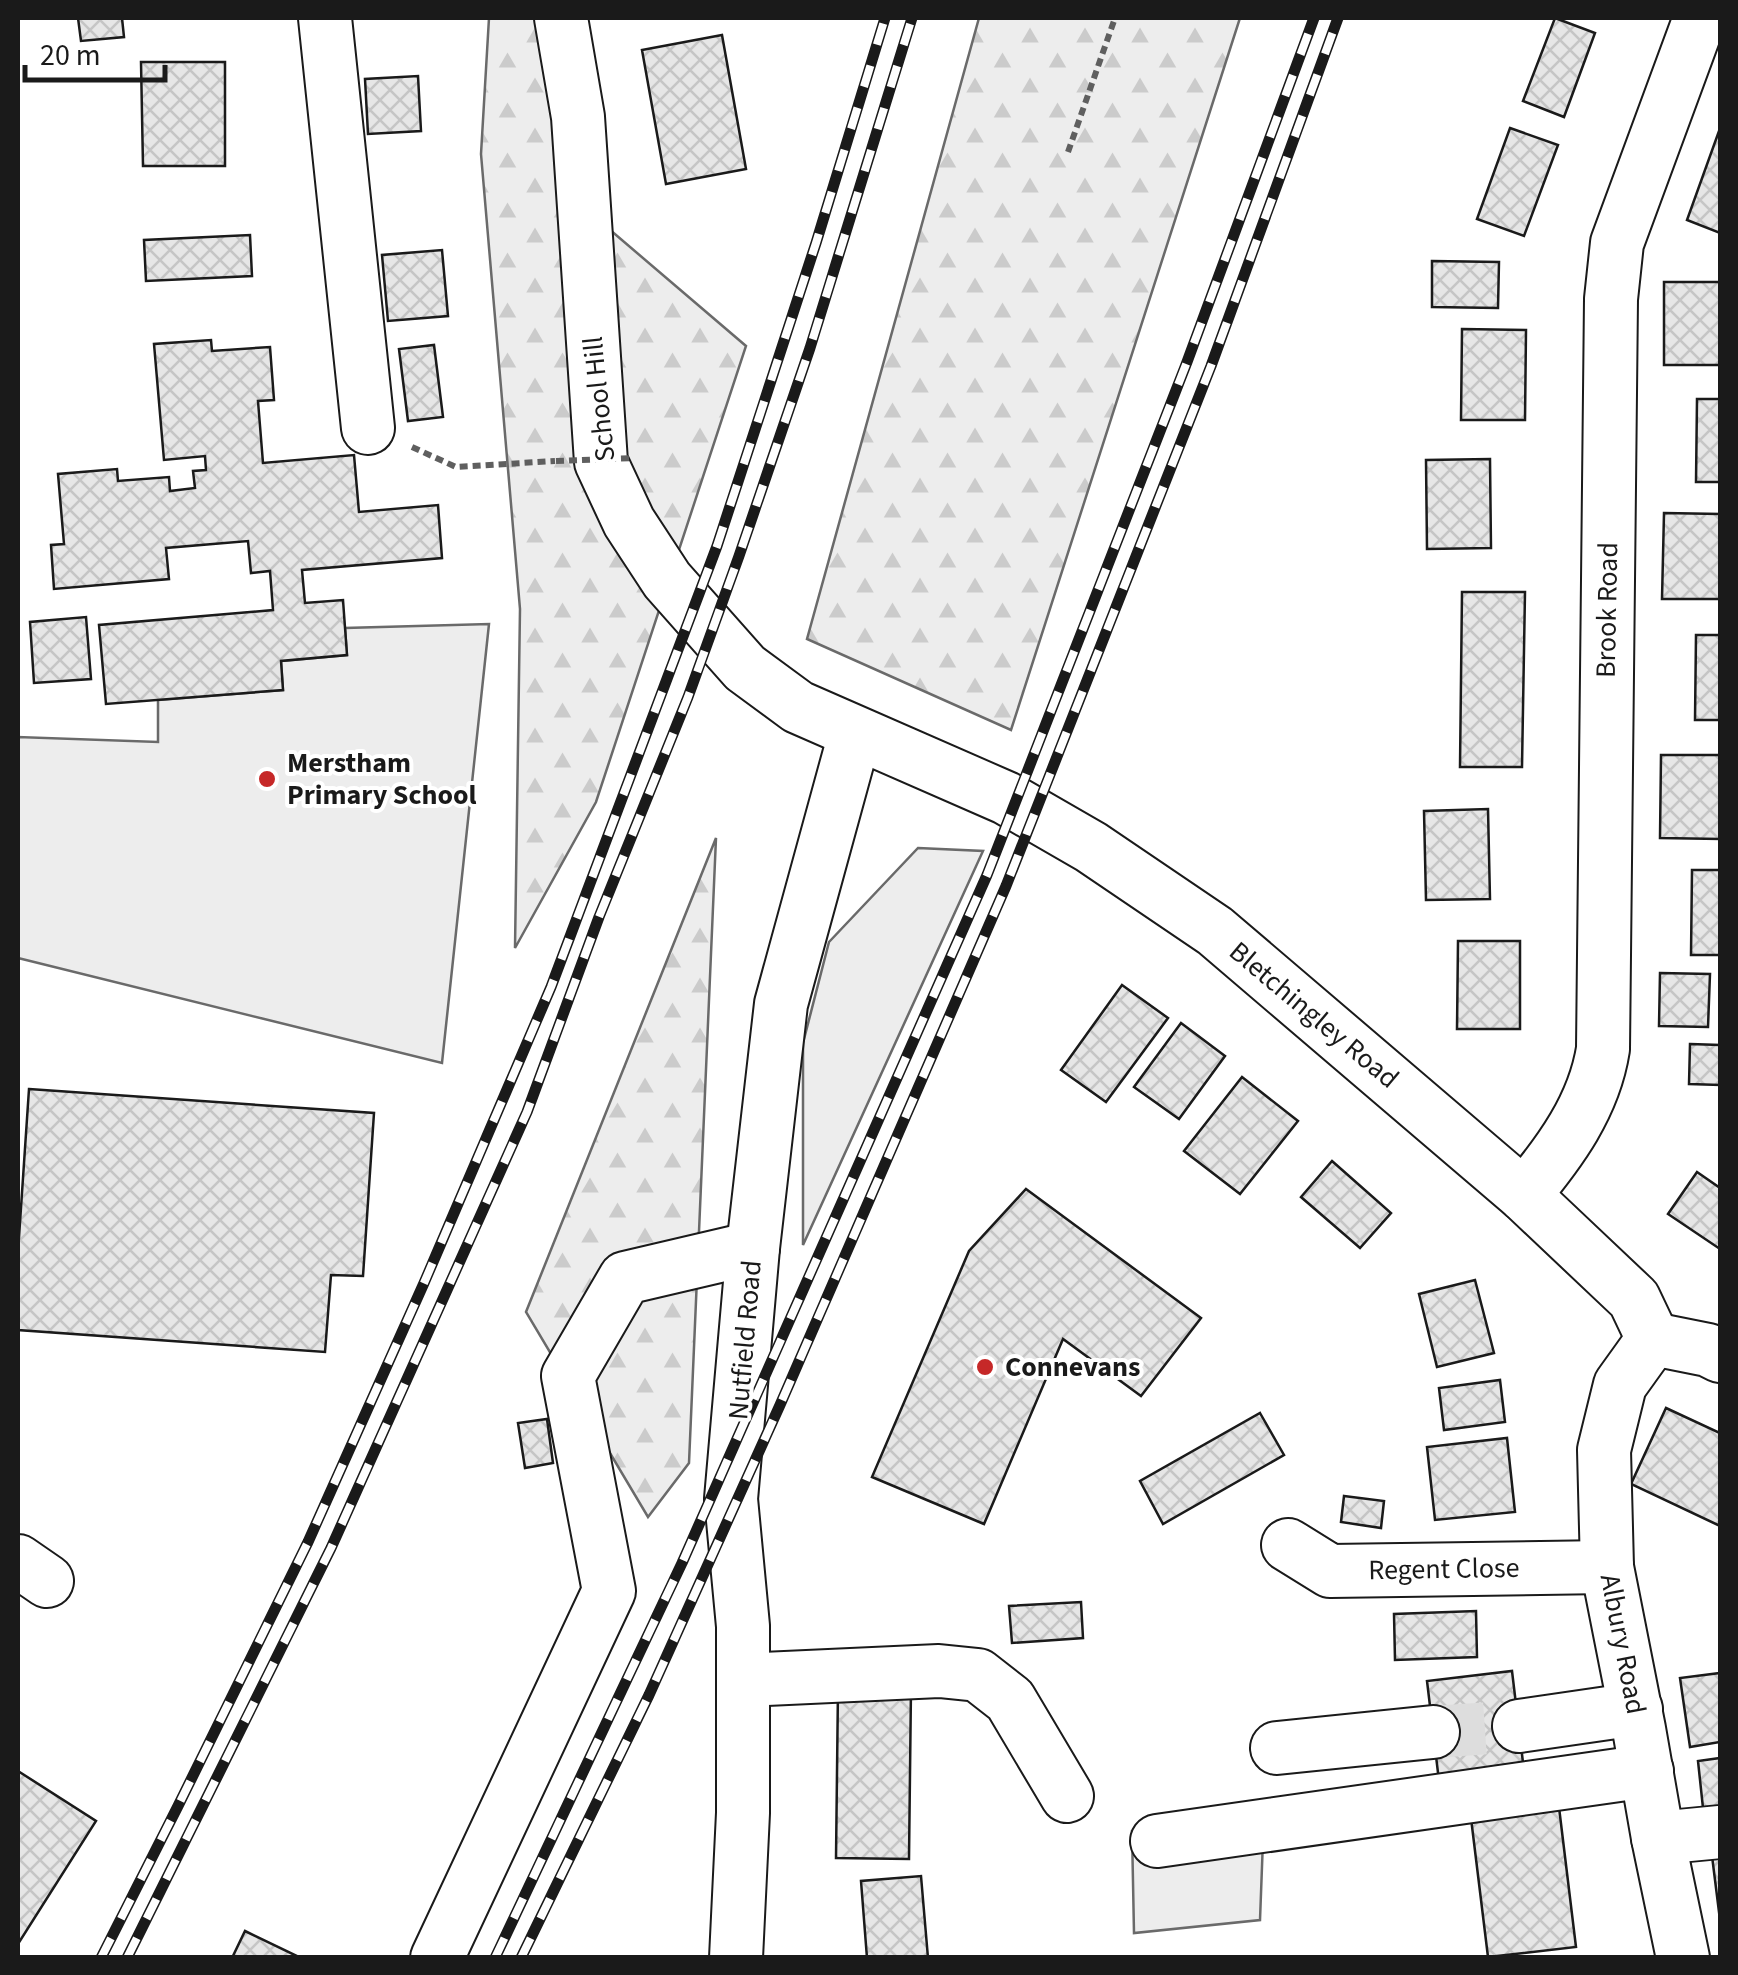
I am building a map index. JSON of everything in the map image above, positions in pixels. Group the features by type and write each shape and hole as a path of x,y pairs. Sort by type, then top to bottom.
{"street":[{"path":"325,18 368,428"},
{"name":"School Hill","path":"561,18 578,117 601,462 630,522 666,580 745,668 798,708 855,734"},
{"name":"Brook Road","path":"1524,1195 1562,1148 1582,1112 1598,1075 1603,1050 1611,298 1616,244 1700,18"},
{"name":"Bletchingley Road","path":"855,734 1006,798 1091,846 1215,931 1524,1195 1634,1299 1653,1339"},
{"name":"Nutfield Road","path":"736,1958 743,1813 743,1626 731,1499 753,1248 781,1004 855,734"},
{"path":"437,1958 609,1591 568,1376 625,1278 753,1248"},
{"path":"1653,1339 1720,1356"},
{"name":"Albury Road","path":"1653,1339 1620,1384 1604,1450 1607,1567 1683,1958"},
{"name":"Regent Close","path":"1288,1545 1330,1571 1607,1567"},
{"path":"743,1680 939,1670 978,1675 1010,1700 1068,1796"},
{"path":"1518,1726 1636,1709"},
{"path":"1277,1748 1433,1732"},
{"path":"1157,1841 1647,1771"},
{"path":"1658,1838 1720,1832"}],"path":[{"path":"1068,152 1114,18"},
{"path":"456,467 633,458"}],"shaded area":[{"path":"489,624 442,1063 18,958 18,737 158,742 158,700 283,690 281,661 347,655 345,628"},
{"path":"918,848 983,851 803,1245 803,1043 829,942"},
{"path":"1264,1813 1260,1920 1134,1933 1132,1831"}],"green space":[{"path":"489,18 536,18 609,229 746,346 596,802 515,948 520,609 481,154"},
{"path":"979,18 1240,18 1011,730 807,639"},
{"path":"716,838 689,1463 648,1517 526,1312"}],"building":[{"path":"78,18 122,18 124,37 81,41"},
{"path":"1555,18 1595,33 1564,117 1523,101"},
{"path":"722,35 746,169 666,184 642,50"},
{"path":"141,62 225,62 225,166 143,166"},
{"path":"418,76 421,131 368,134 365,79"},
{"path":"1510,128 1558,145 1524,236 1477,219"},
{"path":"1720,131 1720,233 1687,220"},
{"path":"250,235 252,276 146,281 144,240"},
{"path":"442,250 448,316 388,321 382,255"},
{"path":"1432,261 1499,262 1498,308 1432,307"},
{"path":"1664,282 1720,282 1720,365 1664,365"},
{"path":"1462,329 1526,330 1525,420 1461,420"},
{"path":"211,340 212,351 270,347 274,400 258,401 263,463 354,455 359,512 438,505 442,558 302,570 305,603 343,600 347,655 281,661 283,690 106,704 99,625 273,610 270,571 251,573 248,541 166,548 169,579 54,589 51,545 64,544 58,474 117,469 118,481 169,477 170,491 195,488 193,471 206,470 205,456 164,460 154,344"},
{"path":"434,345 443,417 408,421 399,349"},
{"path":"1697,399 1720,399 1720,482 1696,482"},
{"path":"1490,459 1491,548 1427,549 1426,460"},
{"path":"1664,513 1720,514 1720,599 1662,599"},
{"path":"1462,592 1525,592 1522,767 1460,767"},
{"path":"86,617 91,679 34,683 30,622"},
{"path":"1696,635 1720,635 1720,720 1695,720"},
{"path":"1661,755 1720,755 1720,839 1660,838"},
{"path":"1488,809 1490,899 1426,900 1424,811"},
{"path":"1692,870 1720,870 1720,955 1691,955"},
{"path":"1458,941 1520,941 1520,1029 1457,1029"},
{"path":"1660,973 1710,974 1708,1027 1659,1026"},
{"path":"1122,985 1168,1018 1106,1102 1061,1070"},
{"path":"1181,1023 1225,1056 1179,1119 1134,1087"},
{"path":"1690,1044 1720,1045 1720,1085 1689,1084"},
{"path":"1242,1077 1298,1121 1240,1194 1184,1151"},
{"path":"29,1089 374,1113 363,1276 331,1275 325,1352 18,1330 18,1252"},
{"path":"1332,1161 1391,1213 1360,1248 1301,1197"},
{"path":"1697,1172 1720,1188 1720,1249 1668,1214"},
{"name":"Connevans","path":"1026,1189 1201,1318 1141,1396 1063,1339 984,1524 872,1477 969,1251"},
{"path":"1475,1280 1494,1353 1437,1367 1419,1294"},
{"path":"1500,1380 1505,1422 1444,1430 1439,1388"},
{"path":"1666,1408 1720,1433 1720,1526 1631,1484"},
{"path":"1260,1413 1284,1455 1163,1524 1140,1481"},
{"path":"547,1419 553,1463 525,1468 518,1423"},
{"path":"1507,1438 1515,1512 1435,1520 1427,1447"},
{"path":"1344,1496 1384,1501 1381,1528 1341,1522"},
{"path":"1081,1602 1083,1638 1012,1643 1009,1606"},
{"path":"1476,1611 1477,1657 1395,1660 1394,1614"},
{"path":"1512,1671 1524,1771 1439,1781 1427,1681"},
{"path":"1720,1673 1720,1742 1690,1747 1680,1678"},
{"path":"838,1688 911,1688 909,1859 836,1858"},
{"path":"1720,1758 1720,1806 1703,1808 1698,1761"},
{"path":"18,1771 96,1821 18,1944"},
{"path":"1558,1799 1576,1947 1488,1957 1470,1810"},
{"path":"1720,1846 1720,1920 1711,1848"},
{"path":"921,1876 928,1958 867,1958 861,1881"},
{"path":"245,1931 297,1956 297,1958 232,1958"}],"tunnel":[{"path":"1433,1732 1519,1726"}],"railway":[{"path":"101,1958 308,1542 551,987 717,546 885,18"},
{"path":"127,1958 331,1548 527,1112 739,556 810,348 912,18"},
{"path":"495,1958 682,1563 987,875 1187,362 1314,18"},
{"path":"521,1958 649,1695 1006,886 1211,366 1338,18"}],"place":[{"name":"Merstham Primary School","path":"267,779"},
{"name":"Connevans","path":"985,1367"}]}
